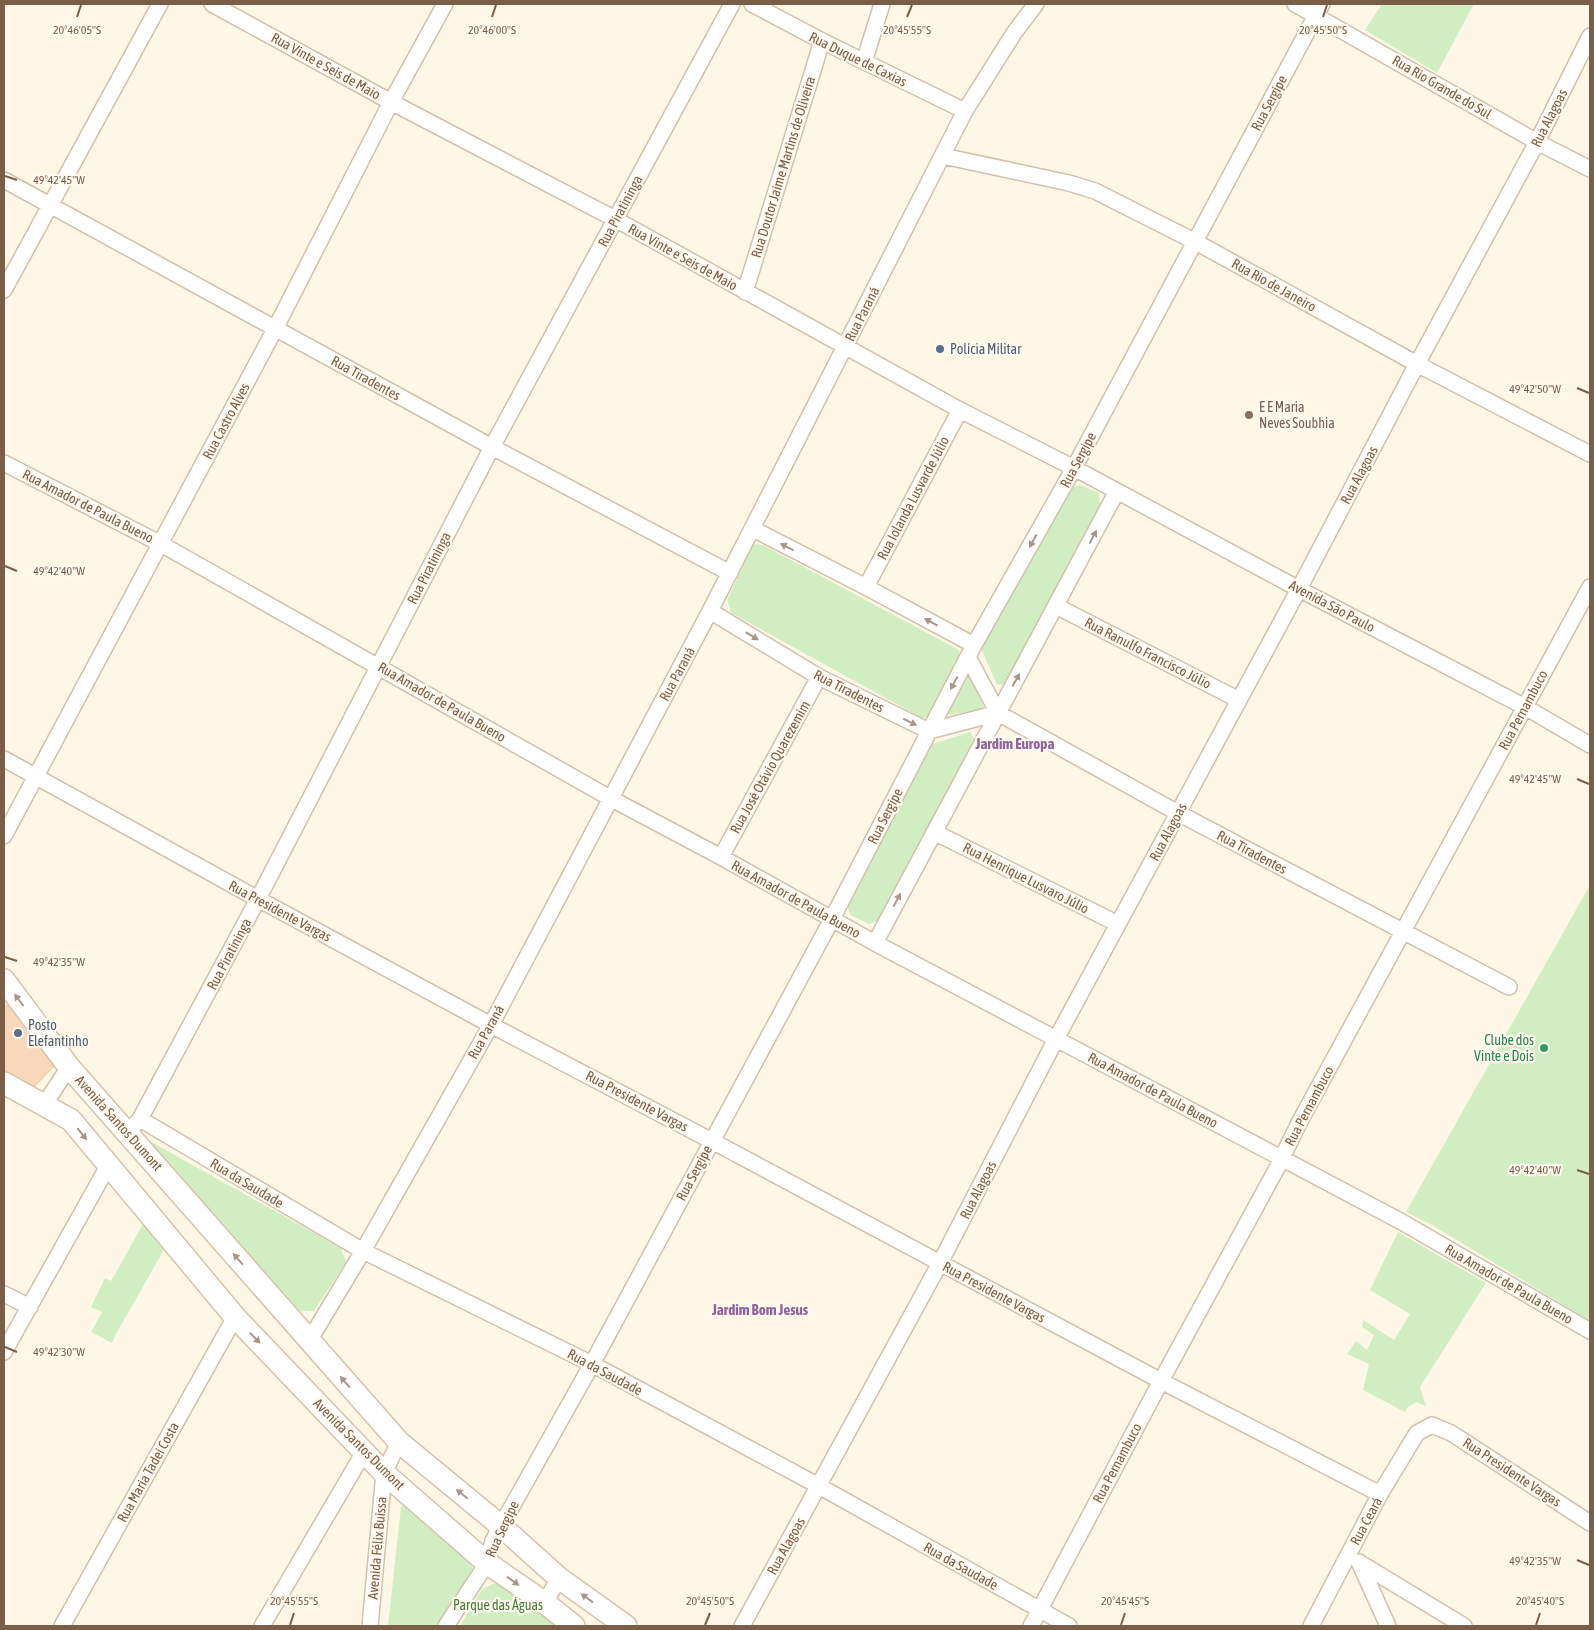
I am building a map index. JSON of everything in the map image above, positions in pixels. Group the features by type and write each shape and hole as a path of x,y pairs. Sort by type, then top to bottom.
{"street":[{"path":"4,290 160,4"},
{"name":"Rua Vinte e Seis de Maio","path":"212,4 391,102 615,219 960,410 1074,468"},
{"name":"Rua Castro Alves","path":"4,836 276,329 391,102 445,4"},
{"name":"Rua Piratininga","path":"134,1126 258,899 492,447 732,4"},
{"name":"Rua Duque de Caxias","path":"752,4 822,41 965,111"},
{"path":"864,62 882,4"},
{"name":"Rua Paraná","path":"309,1341 491,1025 753,530 965,111 1014,33 1036,4"},
{"name":"Rua Rio Grande do Sul","path":"1295,4 1319,9 1537,142 1590,169"},
{"name":"Rua Sergipe","path":"446,1626 487,1563 493,1542 501,1526 592,1364 832,920 971,651 1074,468 1319,9"},
{"name":"Rua Alagoas","path":"742,1626 940,1263 1056,1039 1537,142 1590,36"},
{"name":"Rua Doutor Jaime Martins de Oliveira","path":"745,292 822,41"},
{"name":"Rua Rio de Janeiro","path":"943,156 1069,183 1095,191 1194,241 1417,364 1590,454"},
{"name":"Rua Tiradentes","path":"4,180 492,447 730,573"},
{"name":"Rua Iolanda Lusvarde Júlio","path":"866,587 960,410"},
{"name":"Rua Amador de Paula Bueno","path":"4,463 160,544 610,798 721,857 832,920 1402,1222 1590,1331"},
{"name":"Avenida São Paulo","path":"1074,468 1299,589 1525,707 1590,744"},
{"path":"875,943 1117,491"},
{"path":"753,530 866,587 971,651 998,713"},
{"name":"Rua Pernambuco","path":"1030,1626 1590,587"},
{"name":"Rua Ranulfo Francisco Júlio","path":"1056,606 1239,700"},
{"name":"Rua Tiradentes","path":"710,611 820,677 929,731"},
{"name":"Rua José Otávio Quarezemim","path":"721,857 820,677"},
{"path":"929,731 998,713"},
{"name":"Rua Tiradentes","path":"998,713 1178,813 1509,987"},
{"name":"Rua Presidente Vargas","path":"4,759 491,1025 1161,1381 1380,1494"},
{"name":"Rua Henrique Lusvaro Júlio","path":"934,832 1118,924"},
{"path":"4,980 69,1067"},
{"name":"Avenida Santos Dumont","path":"574,1626 545,1603 487,1563 384,1473 235,1317 71,1120 44,1105 69,1067 134,1126 309,1341 399,1442 501,1526 559,1578 626,1626"},
{"path":"4,1083 44,1105"},
{"name":"Rua da Saudade","path":"134,1126 362,1251 592,1364 819,1486 1069,1626"},
{"path":"4,1352 108,1166"},
{"path":"4,1294 30,1307"},
{"name":"Rua Maria Tadei Costa","path":"62,1626 235,1317"},
{"name":"Rua Presidente Vargas","path":"1432,1425 1451,1433 1590,1523"},
{"name":"Rua Ceará","path":"1311,1626 1354,1560 1380,1494 1416,1433 1432,1425"},
{"name":"Avenida Félix Buissa","path":"370,1626 384,1473 399,1442"},
{"path":"262,1626 364,1452"},
{"path":"1354,1560 1388,1626"},
{"path":"1354,1560 1464,1626"},
{"path":"545,1603 559,1578"}],"green space":[{"path":"1382,4 1474,4 1437,73 1365,30"},
{"path":"1080,485 1099,493 1100,505 1005,684 997,685 981,648 1068,489"},
{"path":"754,544 763,545 959,650 961,659 931,716 922,718 731,613 727,600"},
{"path":"969,675 985,709 950,715 945,712 963,676"},
{"path":"970,732 974,739 880,920 869,924 850,915 847,905 929,745"},
{"name":"Clube dos Vinte e Dois","path":"1590,885 1590,1321 1432,1225 1406,1212"},
{"path":"148,1140 341,1248 346,1262 314,1311 296,1311"},
{"path":"143,1224 165,1248 112,1343 91,1332 102,1312 91,1307 105,1278 111,1281"},
{"path":"1398,1232 1486,1283 1420,1387 1426,1406 1416,1402 1408,1407 1405,1412 1363,1390 1369,1364 1347,1354 1356,1341 1367,1350 1374,1335 1362,1327 1363,1320 1394,1340 1410,1314 1370,1290"},
{"path":"404,1504 473,1563 472,1569 438,1626 388,1626 401,1507"},
{"name":"Parque das Águas","path":"504,1583 563,1626 460,1626 482,1589 493,1584"}],"building":[{"name":"Posto Elefantinho","path":"8,1004 53,1057 54,1066 35,1086 25,1085 4,1073 4,1008"}],"place":[{"name":"Polícia Militar","path":"940,349"},
{"name":"E E Maria Neves Soubhia","path":"1249,415"},
{"name":"Posto Elefantinho","path":"18,1033"},
{"name":"Clube dos Vinte e Dois","path":"1544,1048"}],"district":[{"name":"Jardim Europa","path":"1015,744"},
{"name":"Jardim Bom Jesus","path":"760,1310"}]}
